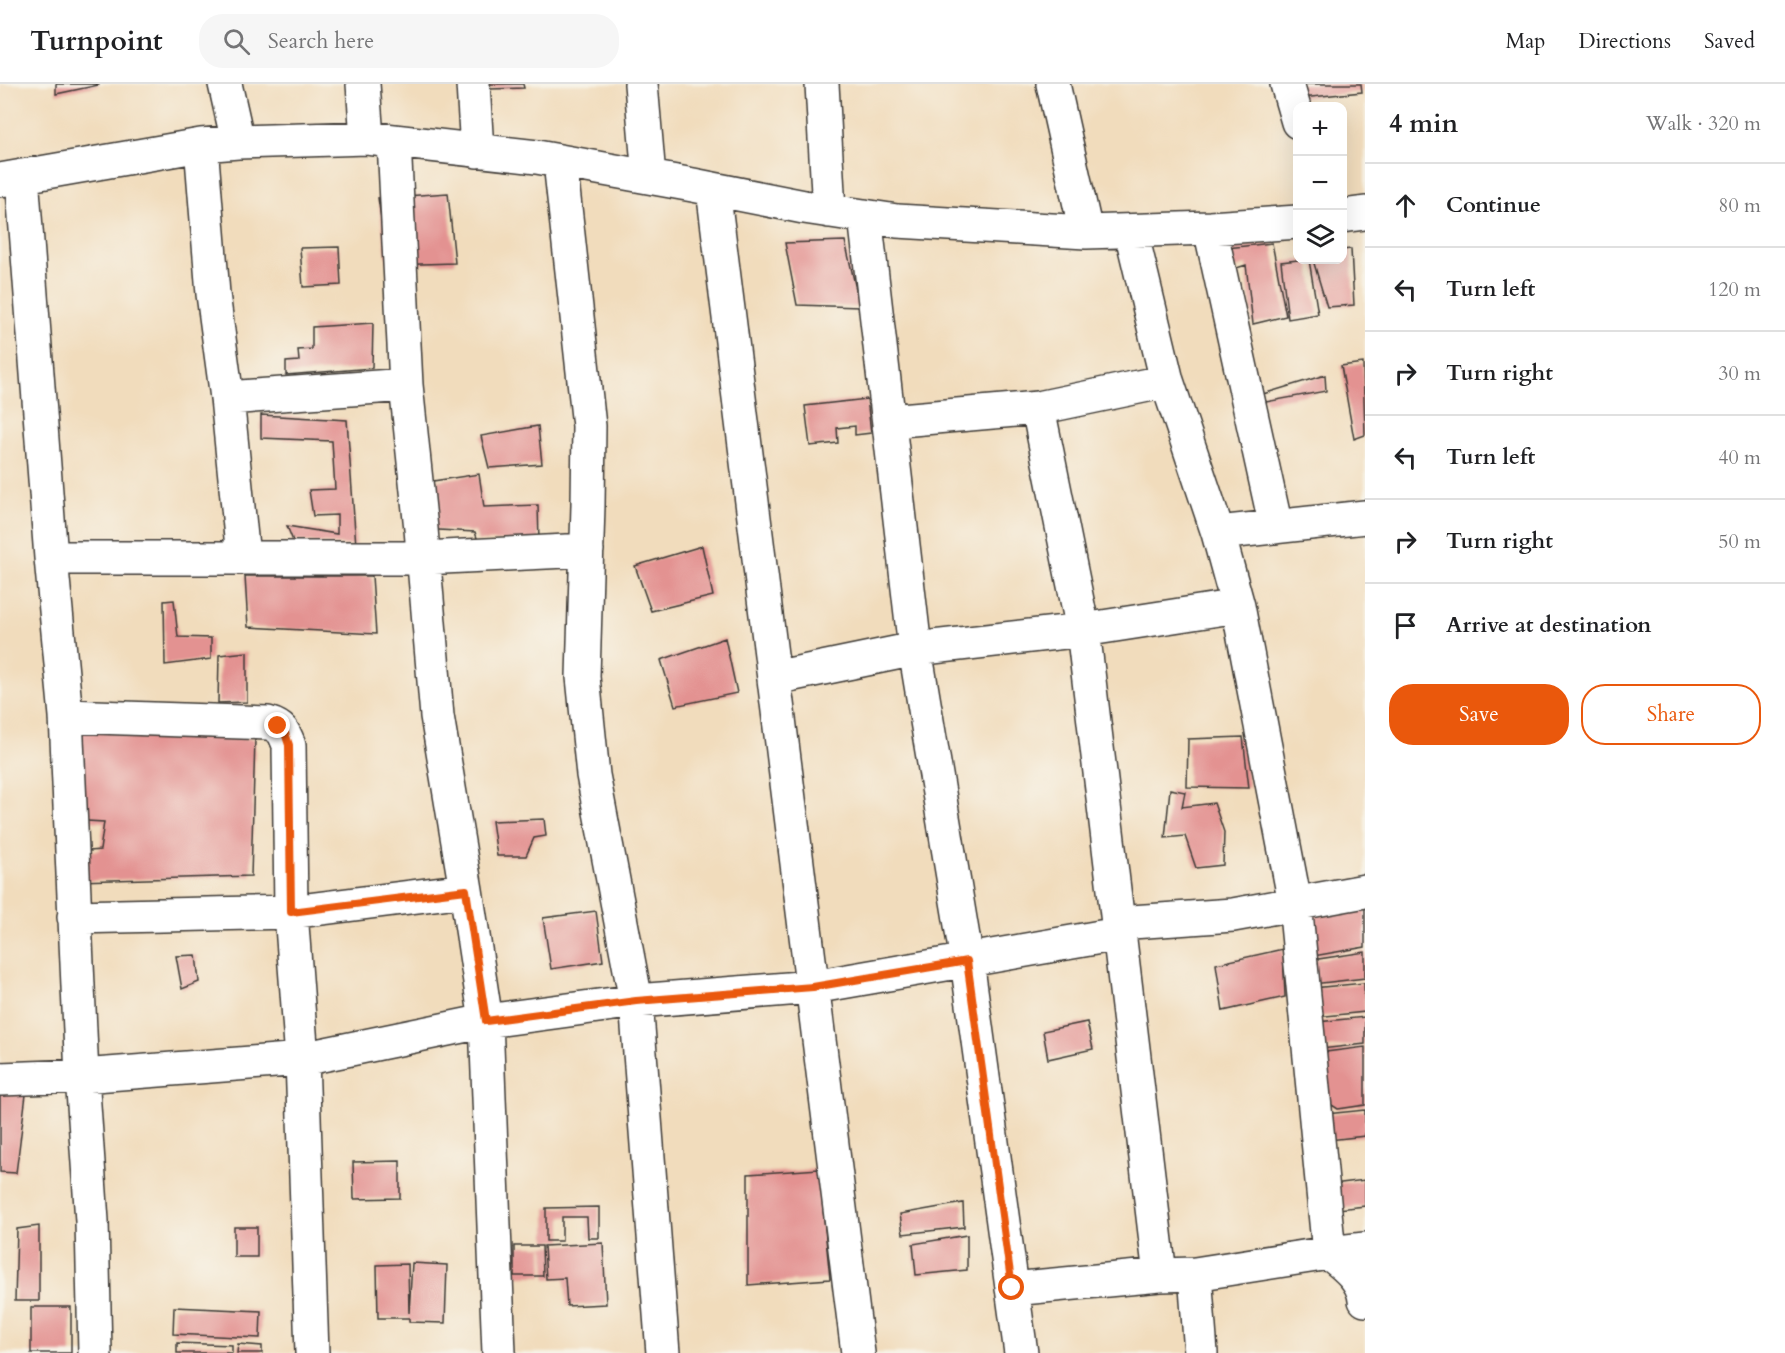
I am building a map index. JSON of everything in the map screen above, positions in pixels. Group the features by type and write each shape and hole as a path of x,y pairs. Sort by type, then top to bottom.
{"street":[{"path":"225,84 238,142"},
{"path":"363,84 381,140 437,716 486,1021 498,1353"},
{"path":"473,84 477,151"},
{"path":"641,84 649,177"},
{"path":"822,84 829,211"},
{"path":"1053,84 1086,232"},
{"path":"1287,84 1293,105"},
{"path":"95,1353 92,1221 82,1076 66,716 11,178 201,145 238,142 381,140 560,162 804,207 897,221 1086,232 1293,222"},
{"path":"201,145 213,294 227,398 243,557"},
{"path":"560,162 589,426 583,676 592,764 636,1001 663,1353"},
{"path":"713,189 858,1353"},
{"path":"1347,215 1365,213"},
{"path":"865,216 915,649 967,961 1021,1353"},
{"path":"1210,228 1276,527"},
{"path":"1131,231 1167,381 1218,533 1238,606 1295,903 1329,1253 1352,1272 1364,1293 1365,1300"},
{"path":"889,421 1038,408 1167,381"},
{"path":"227,398 405,385"},
{"path":"1038,408 1083,630 1160,1275"},
{"path":"1218,533 1365,518"},
{"path":"51,558 423,558 587,550"},
{"path":"774,678 915,649 1083,630 1238,606"},
{"path":"66,716 268,723 278,726 285,733 289,745 291,912 302,1059 312,1353"},
{"path":"74,916 291,912 466,890"},
{"path":"0,1079 82,1076 302,1059 486,1021 636,1001 813,987 967,961 1118,929 1233,915 1365,891"},
{"path":"1012,1288 1195,1274 1365,1249"},
{"path":"1195,1274 1201,1353"}],"building":[{"path":"56,84 99,84 99,85 56,94"},
{"path":"488,84 523,84 524,88 489,89"},
{"path":"1287,84 1361,84 1362,92 1291,99"},
{"path":"448,193 455,263 388,265 378,198"},
{"path":"845,241 860,307 797,305 785,243"},
{"path":"1272,243 1286,316 1253,324 1246,265 1221,273 1218,249"},
{"path":"339,247 341,285 303,287 300,248"},
{"path":"1347,249 1351,249 1354,305 1327,307 1314,264 1347,264"},
{"path":"1293,261 1293,264 1310,264 1318,314 1288,319 1281,262"},
{"path":"373,323 372,368 286,375 286,362 299,361 298,350 312,349 312,327"},
{"path":"1363,363 1365,435 1354,439 1341,366"},
{"path":"1325,375 1326,391 1266,402 1263,394"},
{"path":"867,399 871,433 855,435 855,426 837,428 838,443 810,446 805,406"},
{"path":"261,415 347,420 356,546 293,541 287,526 337,534 337,515 313,516 309,490 335,489 332,441 261,438"},
{"path":"538,426 542,464 489,468 481,436"},
{"path":"479,474 484,507 538,505 539,541 478,541 475,532 421,529 420,483"},
{"path":"702,546 713,596 651,611 635,566"},
{"path":"245,576 372,576 376,634 248,627"},
{"path":"174,600 178,637 211,638 211,659 165,665 164,601"},
{"path":"725,638 737,693 675,706 661,660"},
{"path":"247,652 247,702 218,703 219,655"},
{"path":"76,723 255,739 251,876 78,881 79,852 100,850 104,822 70,820"},
{"path":"1243,737 1249,788 1187,787 1188,739"},
{"path":"1170,789 1185,792 1182,807 1214,803 1224,832 1223,865 1196,868 1185,836 1165,838"},
{"path":"544,819 546,836 534,838 526,856 497,856 492,821"},
{"path":"1365,908 1365,947 1308,957 1301,918"},
{"path":"596,911 603,961 551,969 543,918"},
{"path":"1283,949 1285,997 1223,1011 1216,964"},
{"path":"1365,952 1365,978 1313,984 1312,960"},
{"path":"196,955 199,982 182,989 176,956"},
{"path":"1364,983 1365,1012 1316,1017 1313,988"},
{"path":"1365,1017 1365,1044 1321,1049 1318,1022"},
{"path":"1087,1022 1093,1049 1048,1059 1043,1031"},
{"path":"1365,1047 1365,1105 1338,1109 1324,1100 1318,1053"},
{"path":"28,1079 16,1173 0,1172 0,1081"},
{"path":"1365,1110 1365,1136 1329,1140 1326,1114"},
{"path":"400,1161 400,1198 354,1199 353,1162"},
{"path":"819,1169 830,1279 748,1285 748,1174"},
{"path":"1365,1180 1365,1206 1329,1210 1325,1185"},
{"path":"963,1203 964,1227 903,1234 900,1214"},
{"path":"599,1207 599,1238 588,1238 587,1217 562,1217 562,1241 546,1241 546,1208"},
{"path":"39,1226 39,1301 15,1301 17,1229"},
{"path":"234,1227 257,1227 257,1257 234,1257"},
{"path":"967,1235 967,1270 916,1275 913,1244"},
{"path":"603,1243 606,1304 567,1306 565,1278 546,1279 544,1246"},
{"path":"514,1246 542,1246 543,1276 514,1276"},
{"path":"412,1263 447,1265 445,1323 409,1322 409,1318 378,1318 377,1265 408,1264 409,1313"},
{"path":"31,1307 71,1307 71,1353 31,1353"},
{"path":"174,1307 261,1311 260,1338 173,1334"},
{"path":"177,1343 232,1345 232,1353 177,1353"},
{"path":"238,1344 262,1346 262,1353 237,1353"}],"route":[{"path":"278,726 285,733 289,745 291,912 466,890 486,1021 636,1001 813,987 967,961 1012,1288"}]}
